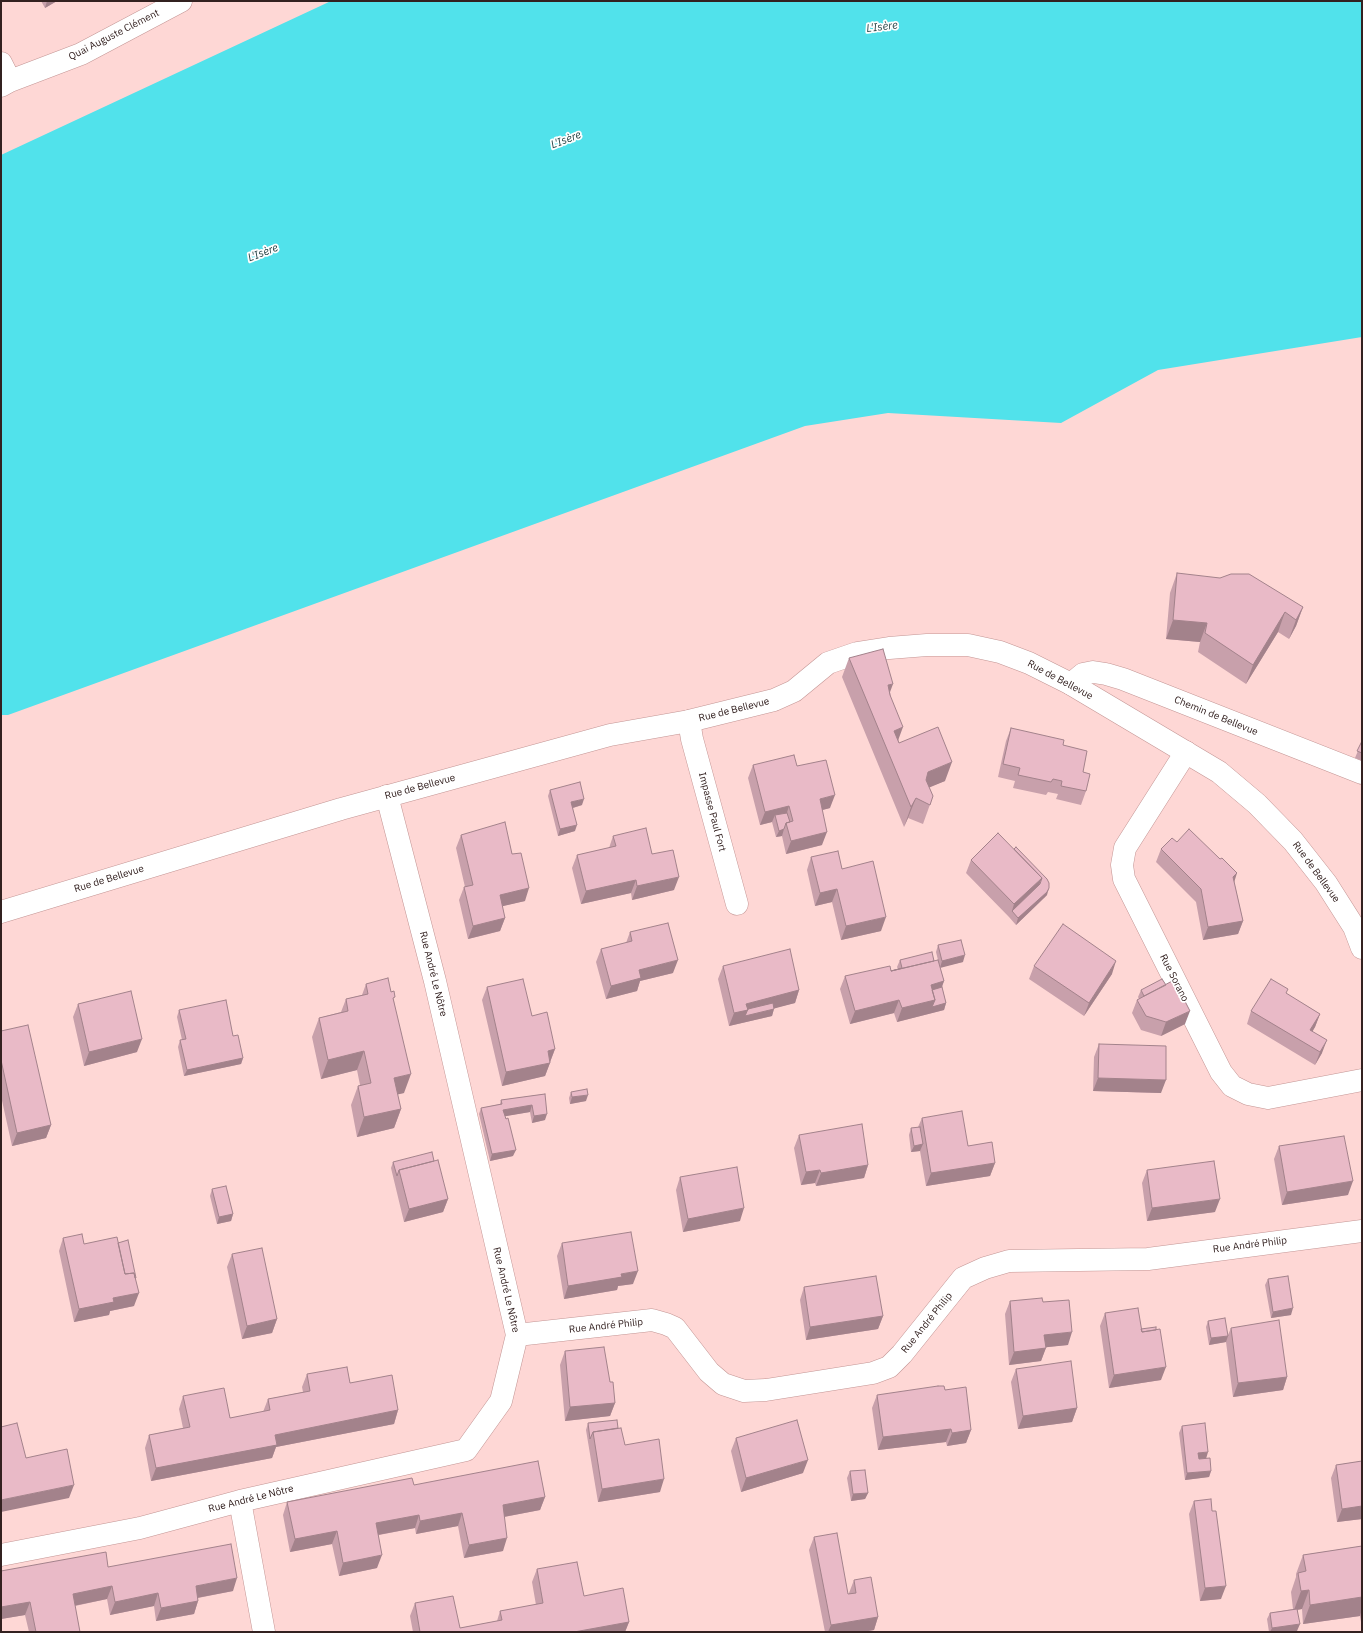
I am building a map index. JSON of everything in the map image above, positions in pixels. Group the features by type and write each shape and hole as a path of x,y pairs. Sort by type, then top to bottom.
{"street":[{"name":"Quai Auguste Clément","path":"4,77 81,54 181,1"},
{"name":"Rue de Bellevue","path":"1,912 387,796 610,735 688,721 774,700 794,691 828,663 857,653 889,648 927,645 968,645 1000,652 1029,663 1071,684 1219,772 1257,804 1293,840 1326,883 1354,927 1362,948"},
{"name":"Chemin de Bellevue","path":"1071,684 1084,674 1093,672 1123,678 1362,773"},
{"name":"Impasse Paul Fort","path":"688,721 737,904"},
{"name":"Rue Sorano","path":"1186,752 1125,848 1122,865 1124,879 1221,1072 1232,1086 1248,1094 1268,1098 1362,1080"},
{"name":"Rue André Le Nôtre","path":"1,1555 140,1528 240,1501 466,1450 502,1402 518,1335 435,981 387,796"},
{"name":"Rue André Philip","path":"518,1335 652,1320 675,1328 709,1372 724,1384 744,1391 766,1390 873,1373 889,1367 902,1354 963,1278 985,1268 1009,1261 1148,1259 1362,1231"},
{"path":"240,1501 264,1632"}],"water":[{"name":"L'Isère","path":"331,1 1362,1 1362,337 1158,370 1061,423 888,413 805,426 8,715 1,715 1,155"}],"building":[{"path":"1177,573 1220,578 1231,574 1249,574 1303,607 1296,620 1285,612 1253,665 1205,633 1207,623 1173,620"},
{"path":"883,649 893,684 888,685 890,695 903,727 894,731 899,743 938,727 952,762 928,772 926,780 933,796 930,805 916,798 911,807 849,658"},
{"path":"1011,728 1064,740 1063,745 1087,751 1083,772 1090,774 1086,791 1061,786 1062,781 1053,779 1051,782 1018,775 1020,768 1003,764"},
{"path":"1362,741 1362,753 1357,751"},
{"path":"794,755 797,766 826,760 835,795 820,799 827,832 791,841 786,823 793,821 789,806 765,812 753,765"},
{"path":"580,782 584,799 571,802 577,825 560,829 550,790"},
{"path":"787,813 790,822 786,823 784,829 779,831 775,815"},
{"path":"505,822 512,854 521,853 529,888 500,895 505,918 473,926 464,887 473,885 461,835"},
{"path":"646,828 652,854 673,850 679,877 637,886 636,880 586,891 577,855 616,846 613,836"},
{"path":"1189,829 1237,873 1233,877 1243,921 1208,927 1201,889 1161,849 1172,838 1177,842"},
{"path":"998,833 1042,878 1014,904 971,860"},
{"path":"1016,847 1047,879 1049,883 1047,892 1018,918 1012,911 1040,884 1042,878 1014,849"},
{"path":"838,851 842,869 873,861 886,917 846,926 837,889 820,893 811,857"},
{"path":"668,923 678,960 639,970 641,978 611,986 601,949 632,941 630,932"},
{"path":"1063,924 1116,961 1089,1003 1034,966"},
{"path":"961,940 965,955 942,961 938,945"},
{"path":"790,949 799,990 746,1004 748,1010 734,1013 723,966"},
{"path":"932,952 934,961 891,971 902,968 900,960"},
{"path":"938,960 944,981 931,985 935,1000 902,1008 899,1000 855,1011 845,976 890,966 891,971"},
{"path":"388,978 391,992 394,991 395,997 393,998 411,1074 394,1078 401,1109 364,1117 358,1086 371,1083 364,1051 328,1060 319,1018 348,1011 346,999 368,994 366,984"},
{"path":"523,979 532,1016 547,1012 555,1049 548,1051 550,1063 506,1072 487,987"},
{"path":"1162,979 1166,985 1144,996 1141,990"},
{"path":"1271,979 1288,989 1286,993 1320,1014 1310,1030 1327,1040 1320,1052 1251,1011"},
{"path":"1174,980 1190,1011 1166,1022 1146,1016 1137,1000"},
{"path":"942,987 946,1003 932,1007 935,1000 932,990"},
{"path":"131,991 142,1039 89,1052 78,1004"},
{"path":"226,1000 233,1036 238,1035 243,1058 187,1070 180,1040 186,1039 179,1010"},
{"path":"773,1003 774,1009 745,1016 748,1009"},
{"path":"28,1025 51,1125 17,1133 1,1060 1,1031"},
{"path":"1099,1044 1166,1046 1166,1080 1098,1078"},
{"path":"587,1089 588,1095 572,1097 571,1092"},
{"path":"545,1094 547,1114 534,1116 532,1105 503,1110 506,1119 508,1118 516,1150 492,1154 481,1108 502,1104 501,1100"},
{"path":"962,1111 968,1146 992,1142 995,1163 931,1173 922,1118"},
{"path":"862,1124 868,1165 821,1173 820,1170 806,1172 799,1135"},
{"path":"920,1127 923,1144 914,1146 911,1128"},
{"path":"1344,1136 1353,1181 1287,1192 1279,1146"},
{"path":"432,1152 434,1161 399,1170 397,1176 393,1162"},
{"path":"438,1160 448,1199 409,1209 399,1170"},
{"path":"1214,1161 1220,1199 1152,1208 1147,1170"},
{"path":"737,1167 744,1208 688,1219 680,1177"},
{"path":"226,1186 233,1214 219,1217 212,1189"},
{"path":"631,1232 638,1271 621,1274 622,1277 568,1286 562,1243"},
{"path":"82,1234 84,1244 117,1237 125,1274 134,1273 139,1293 113,1298 114,1302 79,1309 63,1238"},
{"path":"128,1240 136,1278 134,1273 125,1274 118,1243"},
{"path":"262,1248 277,1319 247,1326 232,1254"},
{"path":"876,1276 883,1316 810,1327 804,1287"},
{"path":"1288,1276 1293,1308 1273,1312 1268,1279"},
{"path":"1042,1298 1043,1302 1069,1300 1072,1332 1044,1335 1046,1348 1014,1352 1010,1301"},
{"path":"1138,1308 1142,1332 1160,1329 1166,1367 1114,1375 1105,1313"},
{"path":"1225,1318 1228,1336 1211,1338 1208,1321"},
{"path":"1279,1320 1287,1377 1238,1383 1231,1328"},
{"path":"1156,1327 1156,1330 1142,1332 1141,1329"},
{"path":"604,1347 610,1382 613,1382 615,1403 570,1407 565,1351"},
{"path":"1071,1361 1077,1408 1023,1416 1016,1369"},
{"path":"347,1367 350,1383 392,1375 398,1410 275,1435 277,1445 156,1468 149,1435 190,1427 183,1396 224,1388 230,1418 270,1410 268,1399 310,1391 307,1374"},
{"path":"944,1386 945,1390 966,1387 971,1430 952,1433 951,1429 883,1437 877,1395"},
{"path":"617,1420 618,1428 593,1432 590,1439 588,1423"},
{"path":"797,1420 808,1460 746,1478 736,1438"},
{"path":"17,1423 26,1458 67,1449 74,1485 1,1500 1,1427"},
{"path":"1205,1423 1208,1452 1198,1453 1199,1459 1210,1458 1211,1471 1187,1473 1182,1426"},
{"path":"621,1428 625,1445 659,1439 664,1479 602,1489 593,1432"},
{"path":"538,1461 545,1497 503,1505 507,1538 469,1545 462,1513 420,1521 419,1515 376,1523 382,1555 343,1563 337,1531 295,1539 287,1502 412,1478 414,1485"},
{"path":"1362,1461 1362,1506 1342,1509 1336,1465"},
{"path":"865,1470 868,1493 853,1494 850,1471"},
{"path":"1211,1499 1212,1511 1216,1511 1226,1586 1205,1588 1194,1501"},
{"path":"837,1533 848,1594 856,1593 854,1580 871,1577 878,1617 831,1625 814,1537"},
{"path":"231,1544 237,1578 196,1586 198,1601 161,1608 158,1593 115,1602 112,1586 73,1594 80,1632 36,1632 30,1602 1,1607 1,1571 106,1552 108,1567"},
{"path":"1362,1546 1362,1597 1310,1605 1309,1590 1301,1591 1298,1573 1306,1571 1303,1555"},
{"path":"577,1562 584,1596 623,1588 629,1622 574,1632 420,1632 415,1603 453,1596 460,1628 502,1620 500,1611 543,1603 537,1569"},
{"path":"1297,1609 1300,1624 1272,1628 1270,1613"}]}
